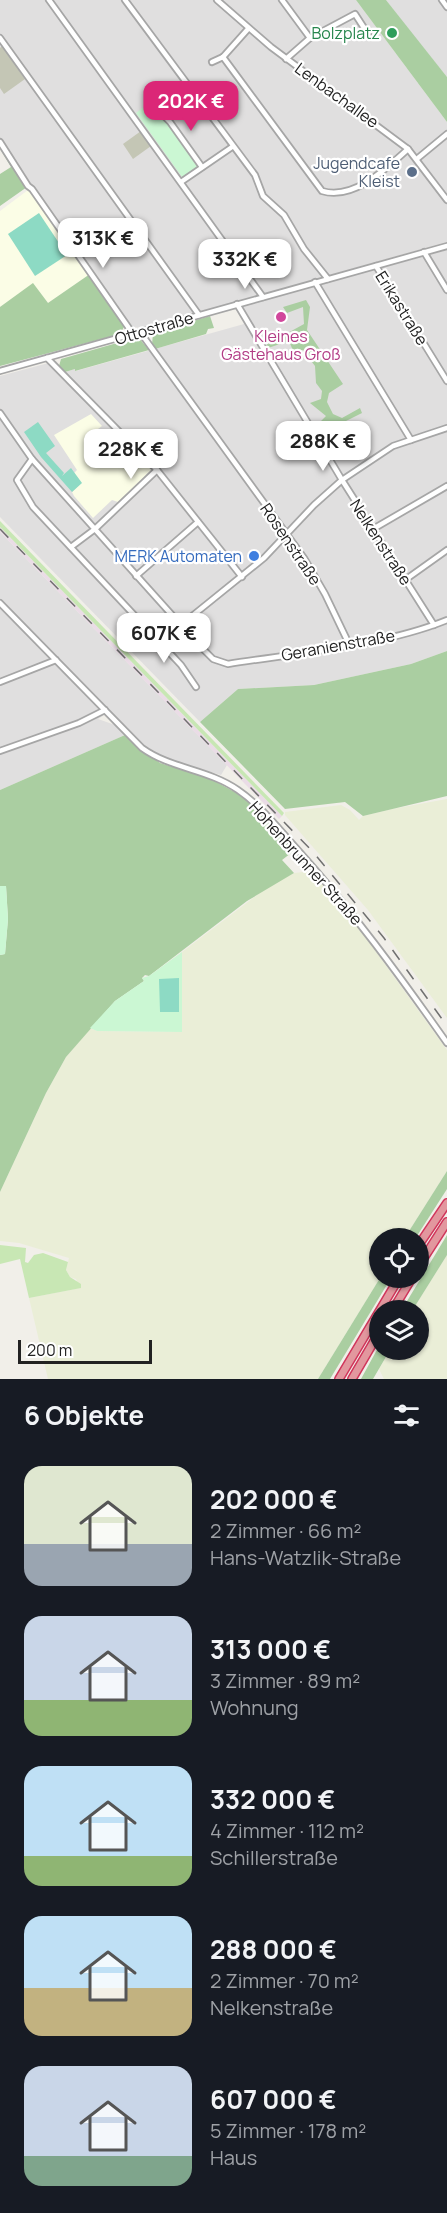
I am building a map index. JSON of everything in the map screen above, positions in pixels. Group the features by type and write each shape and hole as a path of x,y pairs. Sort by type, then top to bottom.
{"highway":[{"path":"429,1230 447,1203"},
{"path":"429,1250 447,1222"},
{"path":"339,1379 393,1288"},
{"path":"352,1379 369,1350"}],"street":[{"path":"49,0 263,297"},
{"path":"125,0 255,176 263,196 284,215 317,268 328,279"},
{"name":"Lenbachallee","path":"217,0 248,29 286,59 408,149 418,158 447,200"},
{"path":"282,0 310,38"},
{"path":"442,0 447,7"},
{"path":"286,59 310,38 355,14 368,34"},
{"path":"212,62 223,57 248,29"},
{"path":"0,38 199,315"},
{"path":"223,57 224,62 322,191 335,194 351,190 408,149"},
{"path":"161,113 202,167"},
{"path":"418,158 447,134"},
{"path":"0,142 28,186 39,198 133,334"},
{"path":"181,182 232,147"},
{"name":"Ottostraße","path":"0,371 447,246"},
{"path":"424,252 447,290"},
{"name":"Erikastraße","path":"376,266 447,381"},
{"path":"315,282 411,441"},
{"name":"Nelkenstraße","path":"237,304 342,480 434,625"},
{"name":"Rosenstraße","path":"140,332 286,534 324,591 349,644"},
{"path":"47,358 157,471 242,577"},
{"path":"0,413 32,459 179,623"},
{"path":"154,636 179,623 242,577 342,480 383,452 447,428"},
{"path":"32,459 18,477 18,486 33,507 190,675 196,687"},
{"path":"71,547 95,530 157,471"},
{"path":"373,529 447,486"},
{"path":"136,576 198,522"},
{"path":"405,580 447,550"},
{"name":"Hohenbrunner Straße","path":"0,603 105,710 154,756 214,777 237,790 256,805 360,922 447,1043"},
{"name":"Geranienstraße","path":"179,623 213,659 228,664 349,644 447,620"},
{"path":"0,682 56,660"},
{"path":"0,751 86,720 105,710"}],"shaded area":[{"path":"0,0 356,0 447,122 447,242 142,328 133,327 128,321 123,321 0,149"},
{"path":"386,0 447,0 447,77 408,29"},
{"path":"2,46 25,79 4,94 0,88 0,48"},
{"path":"141,131 151,146 133,159 123,144"},
{"path":"28,190 90,274 48,303 33,284 0,307 0,211"},
{"path":"447,250 447,651 411,664 314,685 238,689 200,722 0,517 0,376 56,361 65,372 75,369 76,371 244,324 236,310 231,309"},
{"path":"91,414 102,426 86,438 95,452 111,437 133,459 135,457 151,470 118,502 112,500 93,518 72,492 81,483 74,473 77,470 54,435"},
{"path":"0,527 282,816 279,819 0,532"},
{"path":"0,532 227,765 221,775 163,758 144,745 0,598"},
{"path":"0,608 99,709 104,715 98,719 115,725 125,735 0,790"},
{"path":"447,799 447,1018 368,910 285,815 285,812 341,805 350,810 359,820 363,816 392,809"},
{"path":"313,871 356,924 447,1050 447,1171 411,1228 369,1228 369,1288 374,1288 318,1379 48,1379 29,1298 80,1288 76,1279 70,1277 66,1270 69,1258 19,1243 0,1241 0,1192 46,1093 66,1057 90,1028 97,1031 182,1032 182,952 270,885 294,873"},
{"path":"447,1255 447,1379 384,1379 379,1369 384,1360 429,1360 429,1300 419,1300 426,1288 429,1288 429,1284"}],"green space":[{"path":"356,0 386,0 447,77 447,122"},
{"path":"152,100 160,107 154,111 154,115 169,123 198,166 182,177 136,113"},
{"path":"0,149 27,187 0,206 0,174 11,167"},
{"path":"39,213 67,255 35,276 8,234"},
{"path":"90,274 123,321 124,327 120,334 0,366 0,307 33,283 48,303"},
{"path":"306,300 310,307 307,330 343,384 329,393 327,402 333,414 342,418 360,408 362,413 344,422 351,435 348,437 333,428 327,431 321,421 326,416 310,403 321,399 322,391 316,383 315,366 303,350 294,353 289,341 268,348 266,345 304,324 303,307 287,313 283,307"},
{"path":"210,316 214,328 208,329 206,334 155,349 152,345 153,333"},
{"path":"138,337 149,350 75,371 75,369 65,372 59,366 61,359"},
{"path":"38,422 55,446 46,453 64,473 62,476 71,468 82,483 72,492 41,457 24,432"},
{"path":"0,521 284,813 282,816 0,527"},
{"path":"447,651 447,796 363,816 345,802 285,809 200,722 238,689 314,685 411,664"},
{"path":"125,735 160,763 211,779 242,796 295,850 282,860 294,873 247,901 149,976 145,975 142,978 144,981 115,1001 66,1057 46,1093 0,1192 0,955 5,954 8,919 6,886 0,886 0,790"},
{"path":"0,886 6,886 8,919 5,954 0,955"},
{"path":"182,952 182,1032 97,1031 90,1028 115,1001 144,981 142,978 149,976"},
{"path":"179,978 179,1012 160,1012 159,979"},
{"path":"447,1171 447,1189 422,1228 411,1228"},
{"path":"447,1235 447,1255 429,1284 429,1265"},
{"path":"0,1245 26,1248 25,1262 28,1263 34,1255 43,1253 68,1262 66,1270 70,1277 81,1284 81,1288 29,1298 20,1259 0,1264"},
{"path":"374,1288 385,1288 378,1300 369,1300 369,1314 330,1379 318,1379"},
{"path":"415,1288 426,1288 419,1300 408,1300"},
{"path":"371,1360 384,1360 373,1379 361,1379"}],"railway":[{"path":"0,529 313,852 384,938 447,1026"}],"place":[{"name":"Bolzplatz","path":"392,33"},
{"name":"Jugendcafe Kleist","path":"412,172"},
{"name":"Kleines Gästehaus Groß","path":"281,317"},
{"name":"MERK Automaten","path":"254,556"}]}
